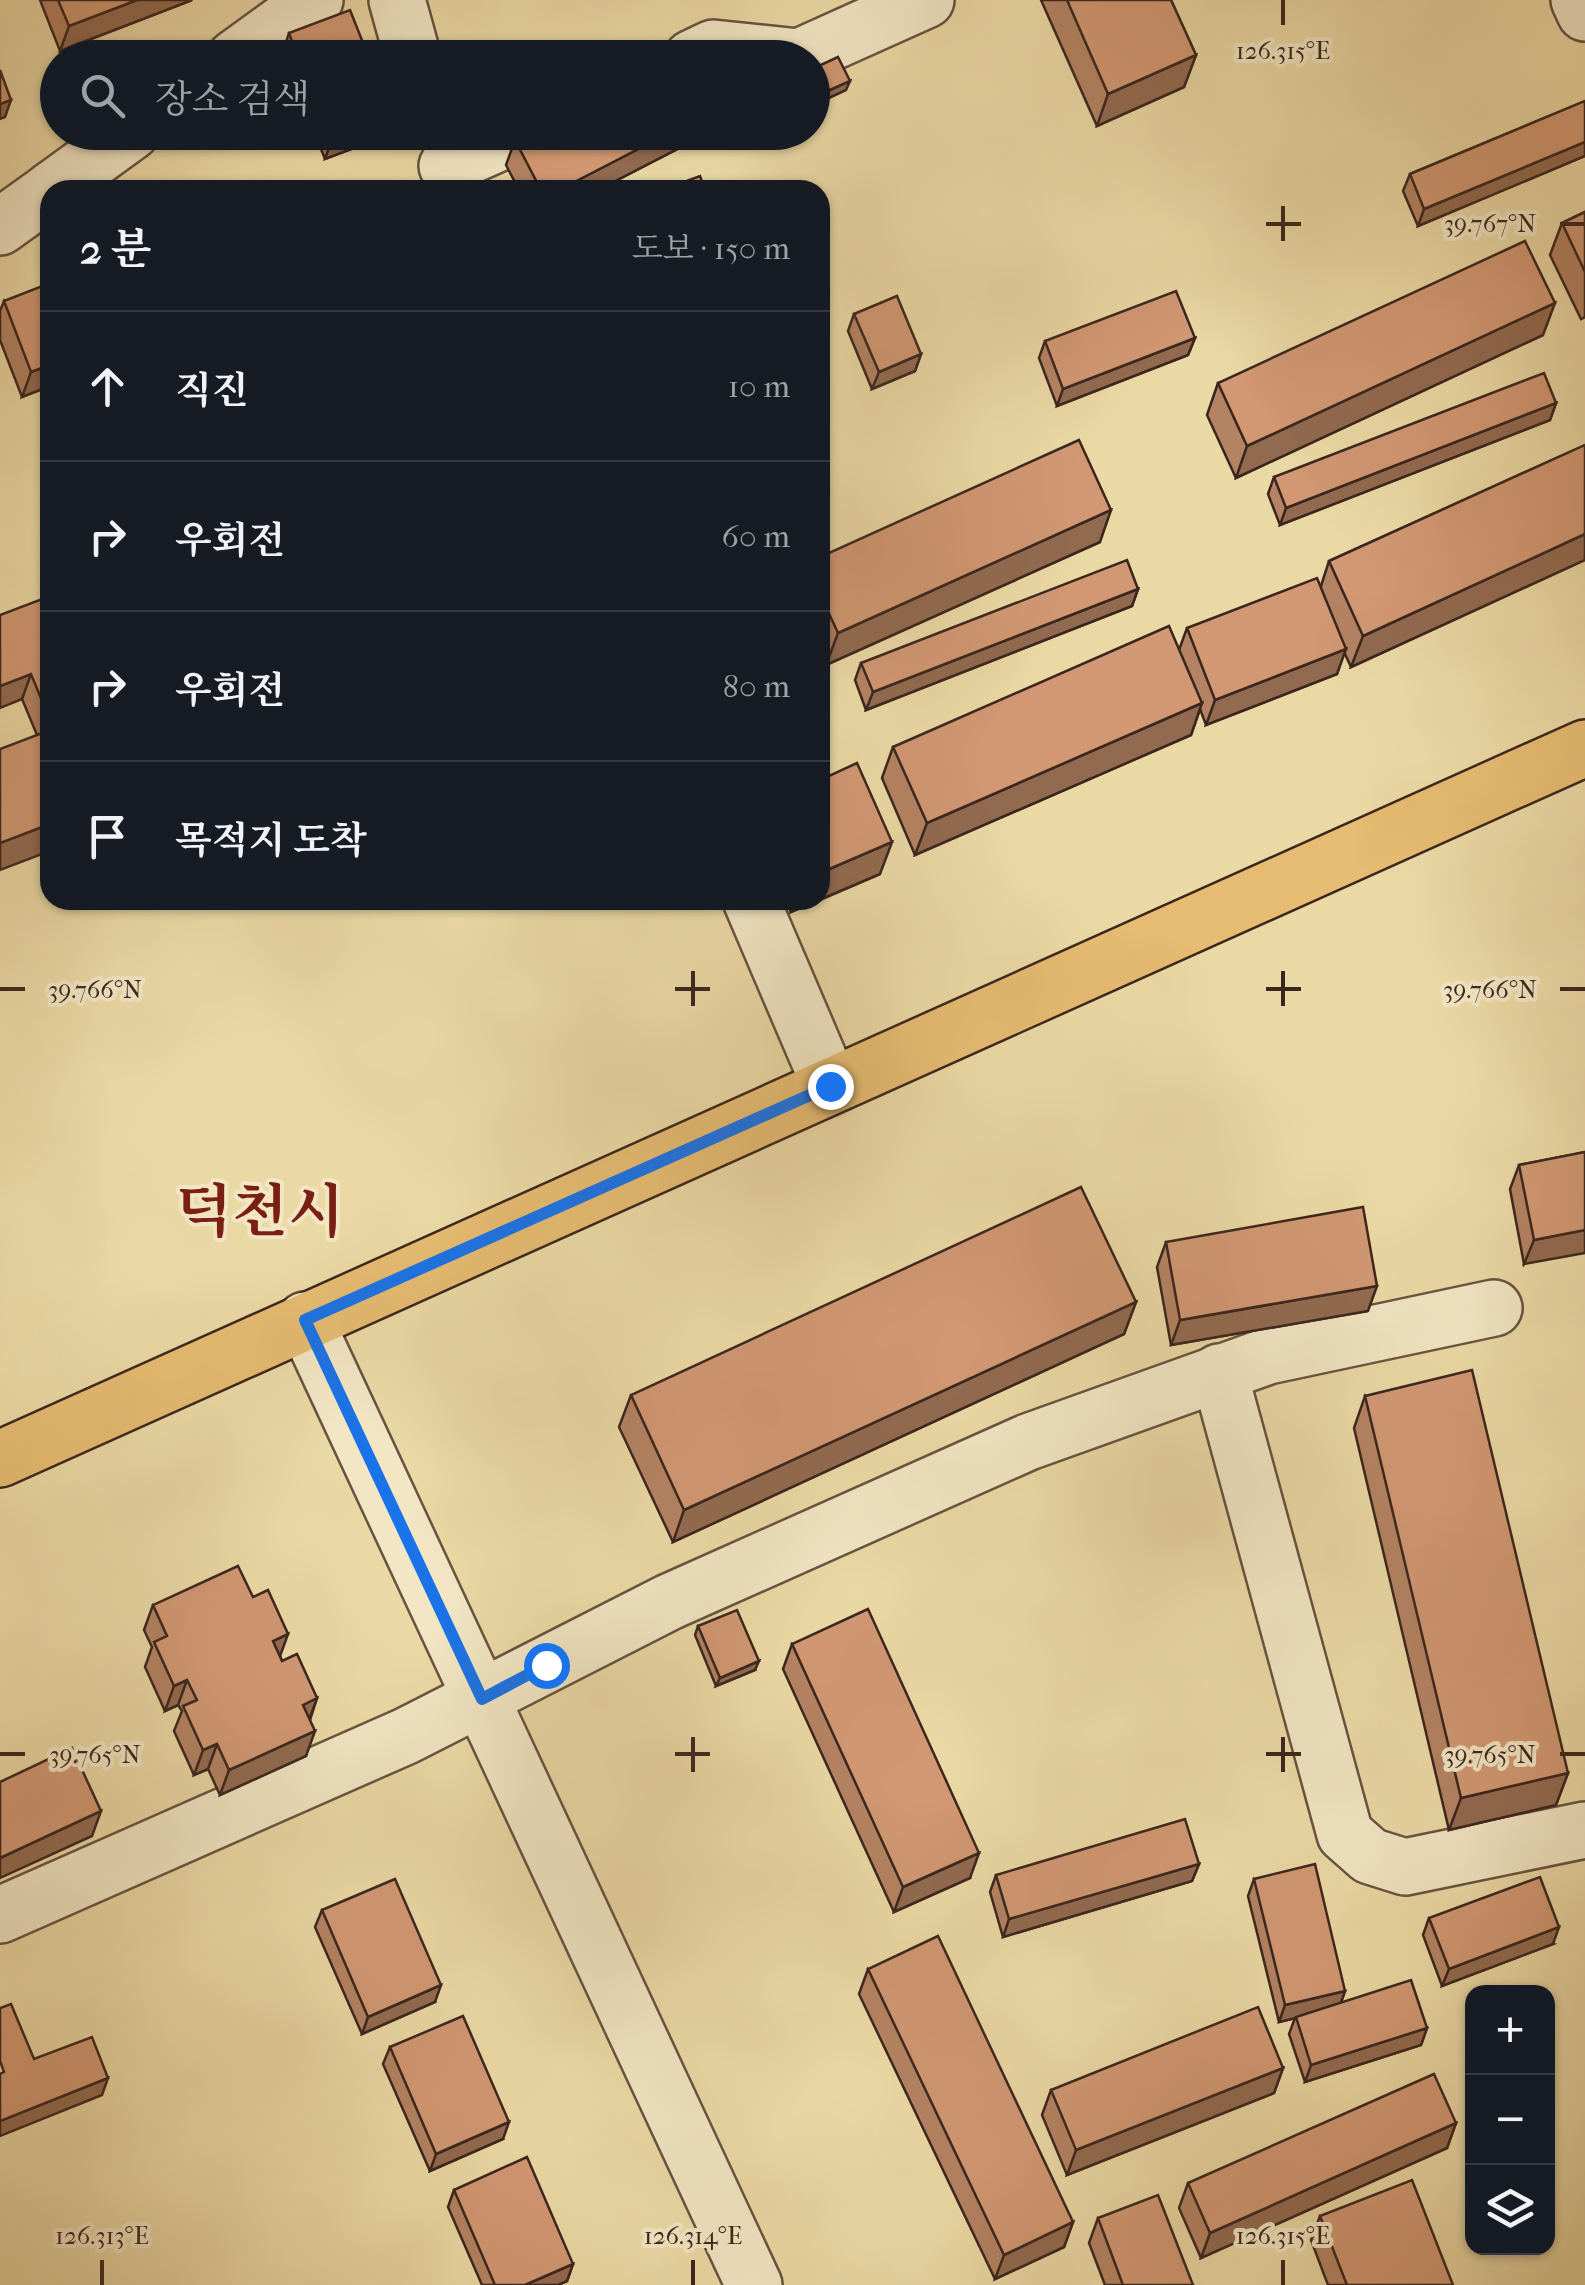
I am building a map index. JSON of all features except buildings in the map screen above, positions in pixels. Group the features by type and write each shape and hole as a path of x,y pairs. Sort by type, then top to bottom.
{"main road":[{"path":"0,1459 1585,748"}],"street":[{"path":"260,40 315,0"},
{"path":"396,0 408,40"},
{"path":"830,44 926,0"},
{"path":"1580,0 1585,13"},
{"path":"64,180 106,150"},
{"path":"447,163 479,150"},
{"path":"0,227 40,197"},
{"path":"755,910 830,1086"},
{"path":"0,1915 482,1699 669,1602 1028,1442 1268,1356 1494,1308"},
{"path":"305,1320 754,2285"},
{"path":"1219,1372 1346,1834 1370,1856 1405,1867 1585,1830"}],"district":[{"name":"덕천시","path":"260,1212"}],"route":[{"path":"546,1665 482,1699 305,1320 830,1086"}]}
